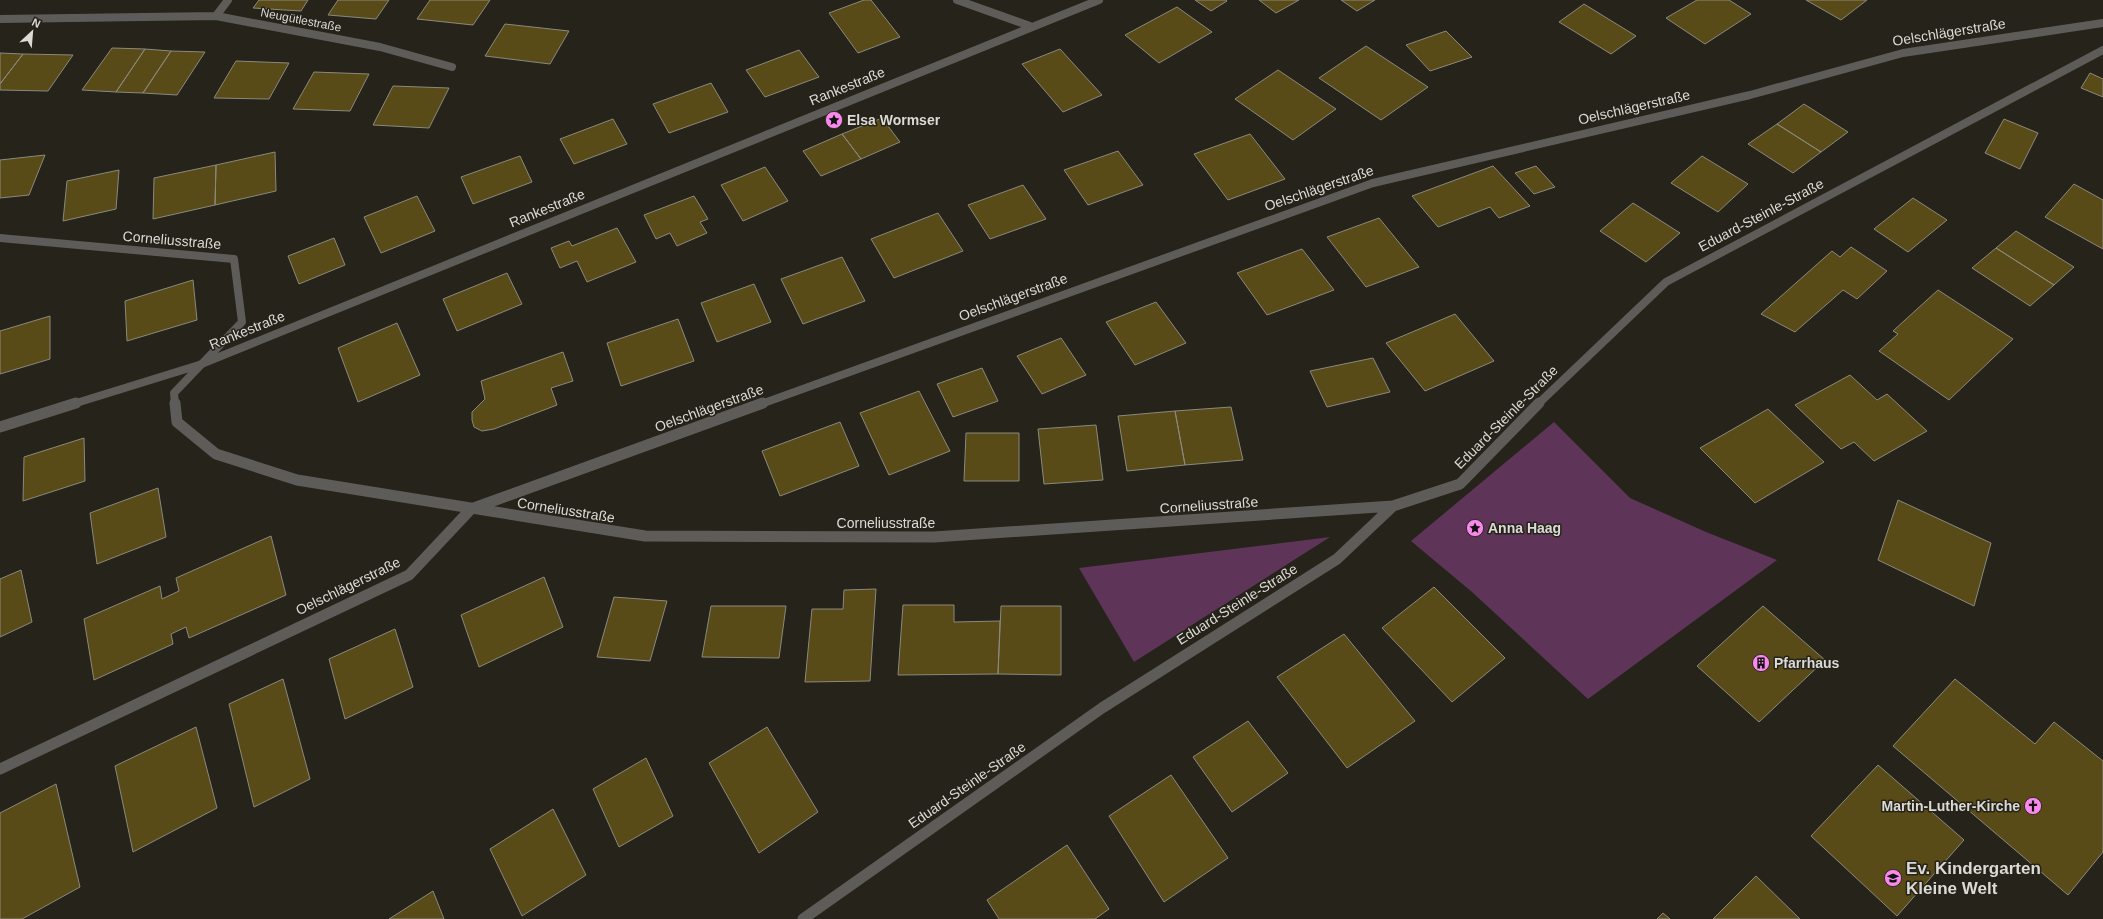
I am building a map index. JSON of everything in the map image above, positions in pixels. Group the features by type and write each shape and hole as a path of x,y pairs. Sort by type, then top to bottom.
{"street":[{"path":"216,16 228,0"},
{"path":"956,0 1030,26"},
{"name":"Rankestraße","path":"0,427 199,365 1030,26 1099,0"},
{"name":"Neugütlestraße","path":"0,20 216,16 380,47 452,67"},
{"name":"Oelschlägerstraße","path":"0,769 409,575 471,510 1373,183 1750,95 1903,53 2103,23"},
{"name":"Eduard-Steinle-Straße","path":"803,919 1102,708 1337,559 1393,506 1460,484 1544,398 1666,282 2103,50"},
{"name":"Corneliusstraße","path":"0,238 234,259 242,322 199,365 174,393 177,422 216,454 297,480 471,510 644,536 934,537 1310,513 1393,506"}],"shaded area":[{"path":"1554,422 1630,498 1706,532 1777,560 1588,699 1472,592 1411,541"},
{"path":"1330,537 1134,662 1079,568"}],"building":[{"path":"259,0 308,0 301,11 253,8"},
{"path":"338,0 389,0 376,19 328,15"},
{"path":"430,0 490,0 473,25 417,19"},
{"path":"864,0 871,0 900,37 858,53 829,13"},
{"path":"1195,0 1226,0 1227,1 1211,11"},
{"path":"1259,0 1299,0 1276,13"},
{"path":"1341,0 1375,0 1357,11"},
{"path":"1697,0 1729,0 1751,14 1705,44 1666,18"},
{"path":"1806,0 1867,0 1841,20"},
{"path":"1584,4 1636,36 1611,54 1559,22"},
{"path":"1177,7 1212,32 1159,63 1125,35"},
{"path":"505,24 569,31 550,64 485,56"},
{"path":"1446,31 1472,57 1430,71 1406,45"},
{"path":"1366,46 1428,87 1381,120 1319,78"},
{"path":"112,48 145,49 116,92 82,90"},
{"path":"145,49 171,51 143,93 116,92"},
{"path":"1060,49 1102,95 1063,112 1022,64"},
{"path":"799,50 819,77 765,97 746,70"},
{"path":"171,51 205,52 177,95 143,93"},
{"path":"0,53 23,54 0,84"},
{"path":"23,54 73,55 48,91 0,90 0,84"},
{"path":"236,61 289,63 269,99 214,98"},
{"path":"1278,70 1336,109 1293,140 1235,99"},
{"path":"314,72 369,74 350,111 293,109"},
{"path":"2090,73 2103,79 2103,97 2081,88"},
{"path":"711,83 728,112 669,133 653,104"},
{"path":"393,86 449,88 429,128 373,125"},
{"path":"1804,104 1848,132 1821,152 1777,124"},
{"path":"882,118 900,142 861,159 842,134"},
{"path":"613,119 627,144 574,164 560,139"},
{"path":"2004,119 2038,133 2020,169 1985,153"},
{"path":"1777,124 1821,152 1793,173 1748,144"},
{"path":"842,134 861,159 821,176 803,151"},
{"path":"1250,134 1285,179 1228,200 1194,154"},
{"path":"1118,151 1143,185 1088,205 1064,170"},
{"path":"275,152 276,191 215,205 216,165"},
{"path":"45,155 29,195 0,198 0,160"},
{"path":"520,156 532,182 473,204 461,177"},
{"path":"1702,156 1748,184 1718,212 1671,183"},
{"path":"216,165 215,205 153,219 154,178"},
{"path":"1493,166 1530,206 1499,218 1490,207 1438,227 1412,196"},
{"path":"1536,166 1555,187 1534,194 1515,173"},
{"path":"765,167 788,201 743,221 721,185"},
{"path":"119,170 116,209 63,221 67,181"},
{"path":"2074,184 2103,200 2103,249 2045,217"},
{"path":"1023,185 1046,219 990,239 968,205"},
{"path":"417,196 435,231 381,253 364,217"},
{"path":"694,196 708,219 700,222 707,233 677,246 670,233 656,239 644,215"},
{"path":"1913,198 1947,220 1908,252 1874,229"},
{"path":"1633,203 1680,233 1646,262 1600,231"},
{"path":"938,213 963,251 894,278 871,239"},
{"path":"1379,218 1419,267 1366,287 1327,237"},
{"path":"617,228 636,262 587,282 577,261 560,268 551,248 569,241 572,246"},
{"path":"2016,231 2074,267 2054,285 1996,248"},
{"path":"334,238 345,265 299,284 288,256"},
{"path":"1851,247 1887,271 1857,299 1843,290 1795,332 1761,314 1832,251 1840,257"},
{"path":"1996,248 2054,285 2030,306 1972,268"},
{"path":"1302,249 1334,290 1267,315 1237,273"},
{"path":"842,257 865,301 803,324 781,279"},
{"path":"507,273 522,304 457,331 443,299"},
{"path":"193,280 197,320 127,341 125,301"},
{"path":"754,284 771,322 717,342 701,303"},
{"path":"1938,290 2013,339 1949,400 1879,351 1898,334 1893,331"},
{"path":"1156,302 1186,343 1135,365 1106,322"},
{"path":"1455,314 1494,361 1425,391 1386,343"},
{"path":"50,316 50,359 0,374 0,331"},
{"path":"678,319 694,361 621,386 607,343"},
{"path":"397,323 420,375 358,402 338,348"},
{"path":"1061,338 1086,375 1042,394 1017,356"},
{"path":"563,352 573,381 551,388 557,405 494,429 482,431 474,427 472,412 485,399 481,381"},
{"path":"1373,358 1390,392 1327,407 1310,371"},
{"path":"982,368 998,401 953,417 937,384"},
{"path":"1850,375 1877,400 1887,394 1927,431 1874,461 1854,442 1841,449 1795,405"},
{"path":"919,391 950,451 889,475 860,413"},
{"path":"1231,407 1243,460 1185,465 1175,411"},
{"path":"1768,409 1824,462 1755,503 1700,448"},
{"path":"1175,411 1185,465 1127,471 1118,416"},
{"path":"840,422 859,466 780,496 762,451"},
{"path":"1096,425 1103,480 1044,484 1038,429"},
{"path":"966,433 1019,433 1019,481 964,481"},
{"path":"84,438 85,481 23,501 24,457"},
{"path":"158,488 166,537 97,564 90,513"},
{"path":"1898,500 1991,543 1974,606 1878,560"},
{"path":"271,536 286,595 189,638 186,627 171,634 173,644 94,680 84,619 160,586 162,599 179,591 176,578"},
{"path":"21,570 32,622 0,637 0,579"},
{"path":"544,577 563,627 479,667 461,615"},
{"path":"1434,587 1505,658 1452,702 1382,628"},
{"path":"876,589 870,681 805,682 812,609 843,609 844,590"},
{"path":"614,597 667,601 650,661 597,657"},
{"path":"903,605 954,605 954,622 1000,621 998,674 898,675"},
{"path":"711,606 786,606 779,658 702,657"},
{"path":"1001,606 1061,606 1061,675 998,674"},
{"name":"Pfarrhaus","path":"1763,606 1825,660 1759,722 1697,666"},
{"path":"395,629 413,687 345,719 329,659"},
{"path":"1344,634 1415,721 1347,768 1277,677"},
{"path":"283,679 310,779 254,807 229,704"},
{"name":"Martin-Luther-Kirche","path":"1955,679 2035,744 2054,722 2103,761 2103,852 2068,895 1893,746"},
{"path":"1248,721 1288,773 1232,812 1193,757"},
{"path":"196,727 217,808 133,852 115,766"},
{"path":"767,727 818,812 759,853 709,763"},
{"path":"646,758 673,816 619,847 593,789"},
{"name":"Ev. Kindergarten Kleine Welt","path":"1878,765 1964,840 1897,916 1811,836"},
{"path":"1171,775 1228,858 1164,902 1109,816"},
{"path":"56,784 80,887 22,919 0,919 0,813"},
{"path":"553,809 586,875 522,916 490,849"},
{"path":"1067,845 1109,909 1095,919 999,919 987,900"},
{"path":"1756,876 1800,919 1713,919"},
{"path":"433,891 444,919 389,919"},
{"path":"1663,913 1670,919 1657,919"}],"place":[{"name":"Elsa Wormser","path":"834,120"},
{"name":"Anna Haag","path":"1475,528"},
{"name":"Pfarrhaus","path":"1761,663"},
{"name":"Martin-Luther-Kirche","path":"2033,806"},
{"name":"Ev. Kindergarten Kleine Welt","path":"1893,878"}]}
